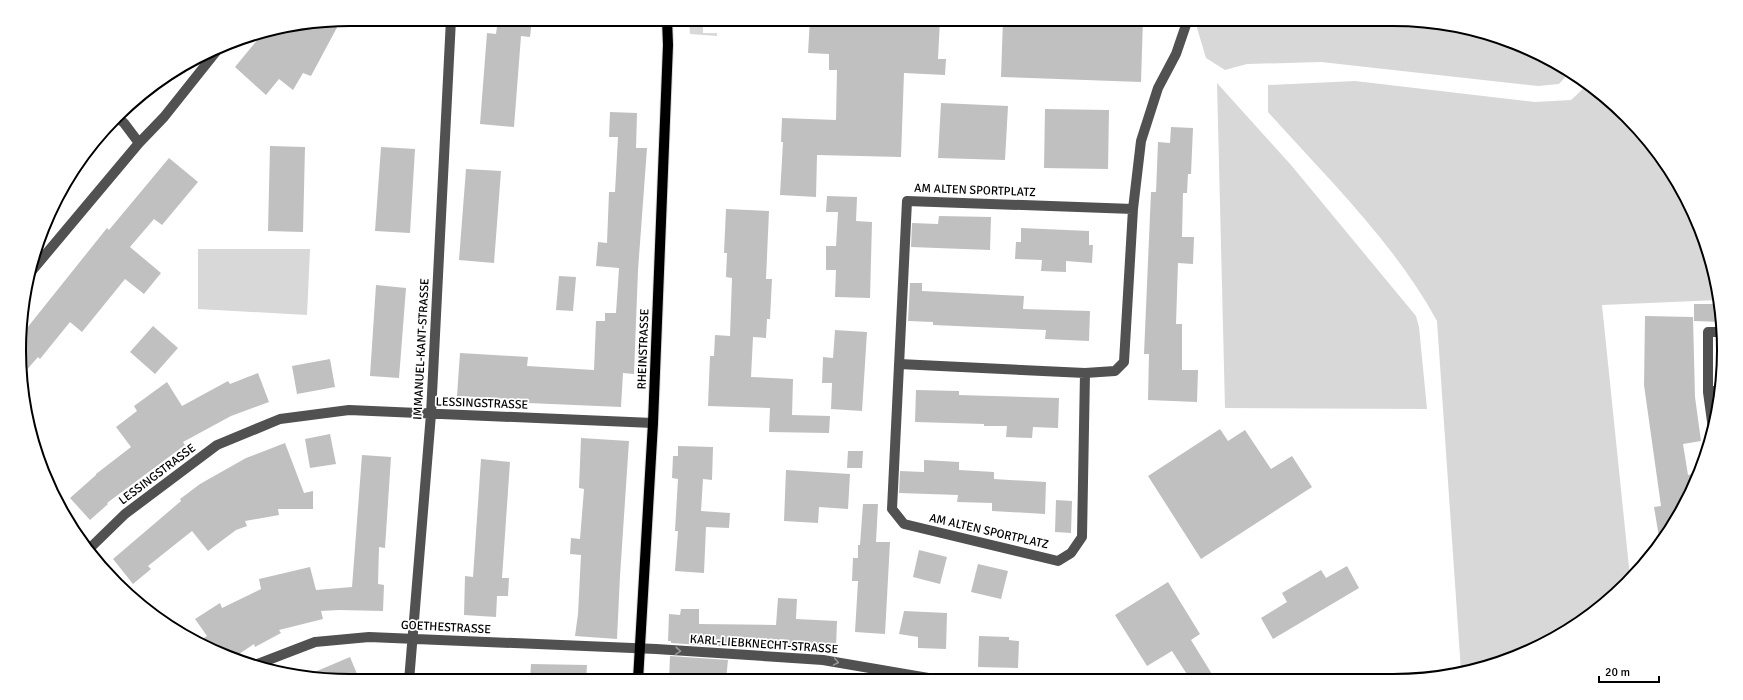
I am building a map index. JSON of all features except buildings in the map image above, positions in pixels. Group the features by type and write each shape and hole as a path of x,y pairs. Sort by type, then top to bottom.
{"main road":[{"name":"RHEINSTRASSE","path":"638,674 653,422 668,45 667,26"}],"street":[{"name":"IMMANUEL-KANT-STRASSE","path":"410,674 431,414 451,26"},
{"path":"899,364 1085,373 1115,371 1124,362 1133,209 1141,141 1158,88 1176,54 1186,26"},
{"path":"38,264 139,143 164,117 212,57"},
{"path":"121,121 139,143"},
{"name":"AM ALTEN SPORTPLATZ","path":"1085,373 1082,537 1072,553 1058,561 904,524 892,509 907,200 1133,209"},
{"path":"1711,413 1708,392 1708,332 1716,332"},
{"path":"1708,392 1714,391"},
{"name":"LESSINGSTRASSE","path":"92,546 125,514 217,445 280,418 349,410 653,422"},
{"name":"GOETHESTRASSE","path":"263,662 315,642 369,637 640,649"},
{"name":"KARL-LIEBKNECHT-STRASSE","path":"640,649 823,660 901,674"}],"shaded area":[{"path":"689,26 703,26 703,33 717,33 717,36 690,34"},
{"path":"1197,26 1393,26 1435,29 1456,32 1497,43 1536,59 1566,76 1559,84 1538,86 1321,62 1247,64 1225,70 1206,58"},
{"path":"1355,81 1535,102 1571,100 1583,88 1607,106 1637,136 1674,188 1684,207 1700,246 1711,287 1713,300 1602,305 1629,572 1607,594 1590,607 1555,631 1536,641 1497,657 1461,667 1437,321 1401,264 1380,238 1336,186 1268,112 1268,85"},
{"path":"1217,83 1291,165 1416,316 1419,327 1427,409 1225,408"},
{"path":"198,249 310,249 307,315 198,309"}]}
